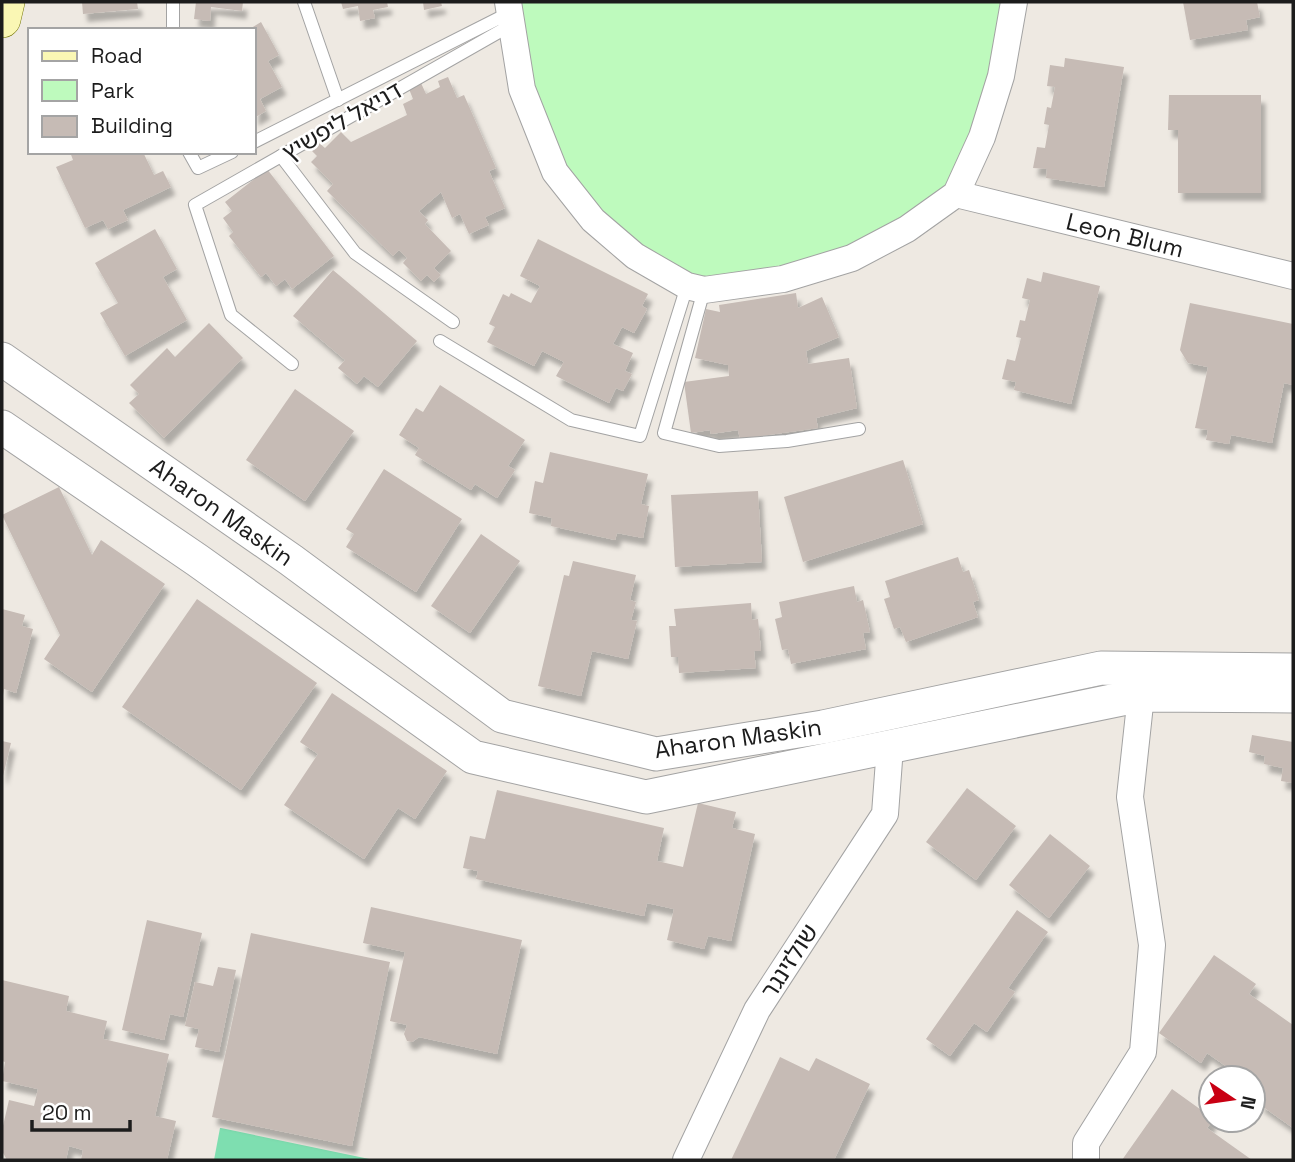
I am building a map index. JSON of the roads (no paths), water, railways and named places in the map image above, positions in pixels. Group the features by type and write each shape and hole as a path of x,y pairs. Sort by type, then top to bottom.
{"main road":[{"path":"2,19 6,2"}],"street":[{"path":"509,13 522,89 555,172 593,220 635,256 696,288 783,279 852,258 907,229 956,194 982,137 998,87 1014,2"},
{"name":"Leon Blum","path":"956,194 1293,276"},
{"name":"Aharon Maskin","path":"2,359 291,560 502,716 656,754 823,727 1101,668 1293,670"},
{"name":"Aharon Maskin","path":"2,427 197,560 473,757 646,797 1142,695 1293,696"},
{"path":"1086,1160 1086,1143 1143,1052 1152,946 1130,797 1142,695"},
{"name":"שולזינגר","path":"686,1160 757,1010 885,814 890,747"}],"lane":[{"path":"173,2 173,28"},
{"path":"304,2 338,100"},
{"path":"256,141 509,13"},
{"name":"דניאל ליפשיץ","path":"292,364 231,315 195,205 281,156 509,13"},
{"path":"191,154 198,168 228,154"},
{"path":"281,156 355,254 453,322"},
{"path":"440,341 571,420 640,436 696,288"},
{"path":"696,288 664,433 719,446 787,441 859,429"}]}
